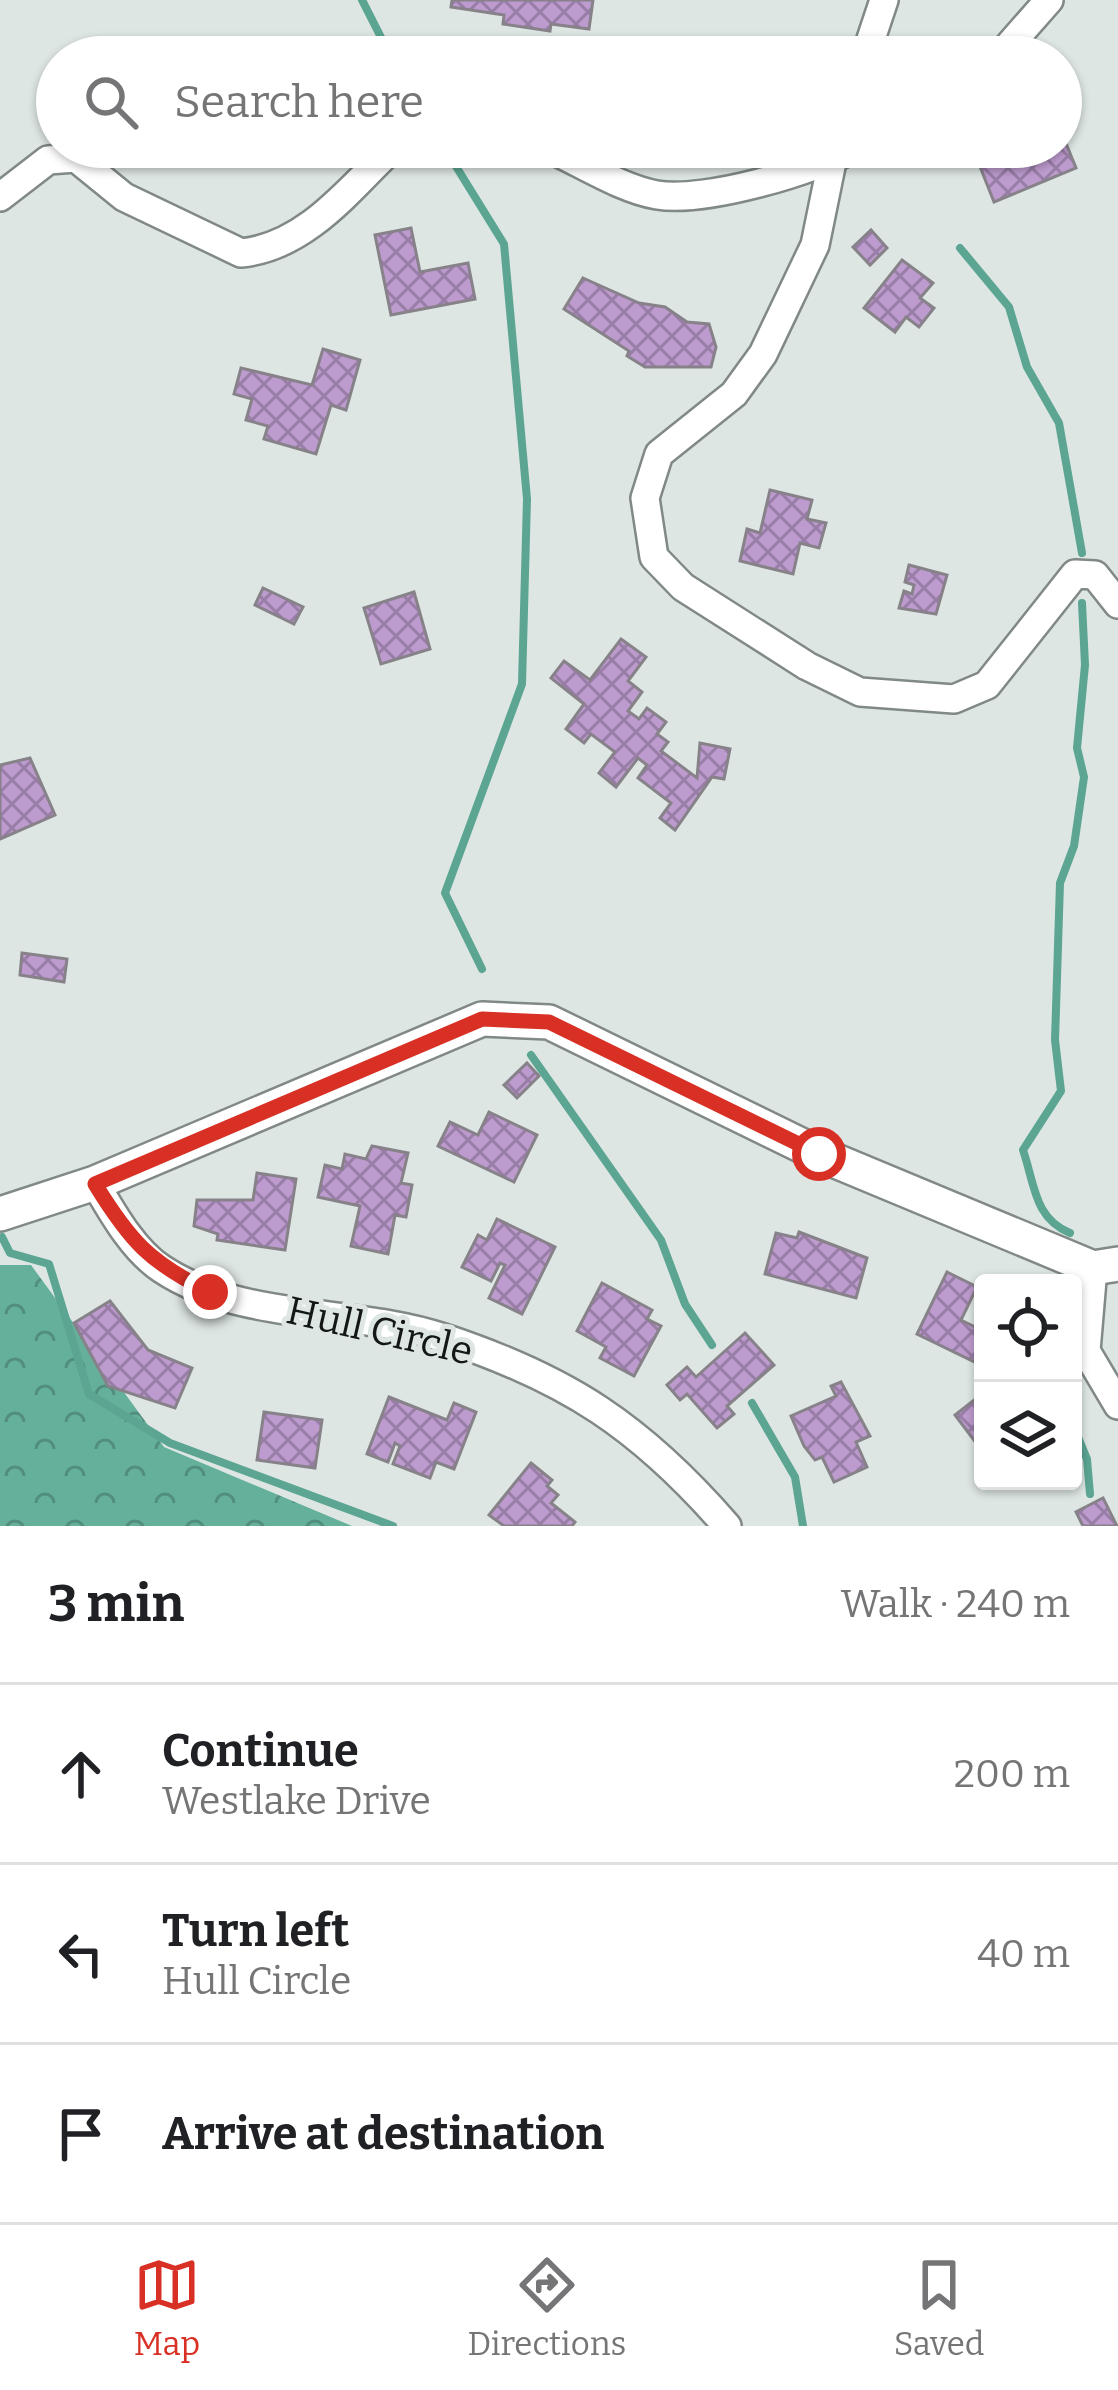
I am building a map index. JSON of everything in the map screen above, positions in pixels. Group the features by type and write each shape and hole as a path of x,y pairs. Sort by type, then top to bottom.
{"street":[{"path":"872,36 884,0"},
{"path":"1017,36 1049,0"},
{"path":"0,197 38,168"},
{"path":"89,168 124,196 241,253 260,251 322,216 371,168"},
{"path":"595,168 657,195 703,193 786,168"},
{"path":"830,168 815,245 763,354 734,394 659,454 645,498 654,557 683,587 807,666 860,692 954,699 987,685 1075,574 1095,575 1118,604"},
{"path":"0,1214 95,1184 482,1019 518,1017 549,1022 819,1154 1106,1266 1086,1351 1118,1405"},
{"name":"Hull Circle","path":"95,1184 118,1221 160,1268 210,1292 439,1336 595,1402 681,1473 727,1526"}],"green space":[{"path":"0,1265 31,1265 164,1447 352,1526 0,1526"}],"building":[{"path":"452,0 593,0 589,29 551,24 550,31 503,24 504,15 451,7"},
{"path":"981,168 1076,168 994,202"},
{"path":"411,228 420,272 468,263 475,299 391,315 375,235"},
{"path":"871,230 887,248 870,265 853,247"},
{"path":"902,260 933,283 920,298 934,308 919,327 906,317 895,332 864,308"},
{"path":"583,278 639,303 665,307 687,322 709,324 716,347 711,367 645,367 627,356 629,351 564,309"},
{"path":"323,349 360,360 346,410 331,405 316,454 264,439 268,426 246,420 252,399 234,394 241,368 312,385"},
{"path":"770,490 812,500 807,519 826,523 819,548 800,543 793,574 740,561 747,529 760,533"},
{"path":"909,565 947,575 936,614 899,608 904,591 912,594 914,585 905,582"},
{"path":"263,588 303,607 294,624 255,605"},
{"path":"414,592 430,649 381,664 364,608"},
{"path":"621,639 646,657 628,681 642,692 628,711 639,719 647,708 666,722 657,734 668,742 661,751 697,778 700,743 730,749 724,779 712,777 675,830 660,818 671,803 638,778 647,765 638,758 616,787 599,773 615,752 591,734 584,743 566,729 584,704 551,678 564,661 590,680"},
{"path":"30,758 55,815 0,839 0,765"},
{"path":"22,953 67,959 64,982 20,975"},
{"path":"527,1063 539,1076 517,1098 504,1085"},
{"path":"489,1112 537,1135 514,1182 438,1146 450,1122 478,1135"},
{"path":"372,1146 408,1153 401,1183 412,1185 406,1217 395,1215 388,1254 351,1246 360,1206 318,1197 325,1165 342,1169 345,1154 366,1159"},
{"path":"257,1173 296,1179 285,1250 217,1240 218,1234 194,1226 197,1200 253,1200"},
{"path":"497,1219 555,1247 522,1314 489,1298 505,1265 500,1263 491,1281 462,1267 478,1235 487,1240"},
{"path":"799,1232 867,1258 856,1298 765,1274 776,1233 797,1238"},
{"path":"947,1272 974,1286 961,1320 974,1326 974,1362 917,1334"},
{"path":"602,1283 652,1310 647,1319 661,1326 634,1376 600,1358 606,1347 577,1331"},
{"path":"110,1301 148,1350 192,1368 175,1408 108,1386 74,1323"},
{"path":"745,1333 774,1365 727,1406 734,1414 717,1428 687,1394 680,1400 667,1385 687,1367 696,1377"},
{"path":"841,1382 870,1436 856,1442 867,1467 834,1482 822,1457 815,1460 804,1446 791,1416 836,1396 831,1386"},
{"path":"389,1397 447,1420 454,1403 476,1412 454,1469 436,1462 430,1478 393,1464 400,1446 395,1443 388,1462 367,1454"},
{"path":"974,1400 974,1440 955,1415"},
{"path":"264,1412 322,1420 315,1468 257,1460"},
{"path":"531,1463 552,1480 547,1486 558,1495 551,1503 575,1522 572,1526 504,1526 489,1515"},
{"path":"1103,1498 1117,1526 1083,1526 1076,1512"}],"waterway":[{"path":"362,0 380,36"},
{"path":"457,168 504,244 527,499 522,684 445,893 482,969"},
{"path":"960,248 1009,307 1027,367 1059,423 1082,553"},
{"path":"1070,1233 1042,1209 1023,1150 1061,1091 1055,1040 1060,883 1074,846 1084,777 1077,748 1085,665 1082,603"},
{"path":"531,1055 661,1240 685,1304 712,1345"},
{"path":"2,1237 10,1253 49,1264 89,1394 170,1443 393,1526"},
{"path":"752,1403 795,1477 803,1526"},
{"path":"1082,1447 1090,1494"}],"route":[{"path":"210,1292 160,1268 118,1221 95,1184 482,1019 518,1017 549,1022 819,1154"}]}
